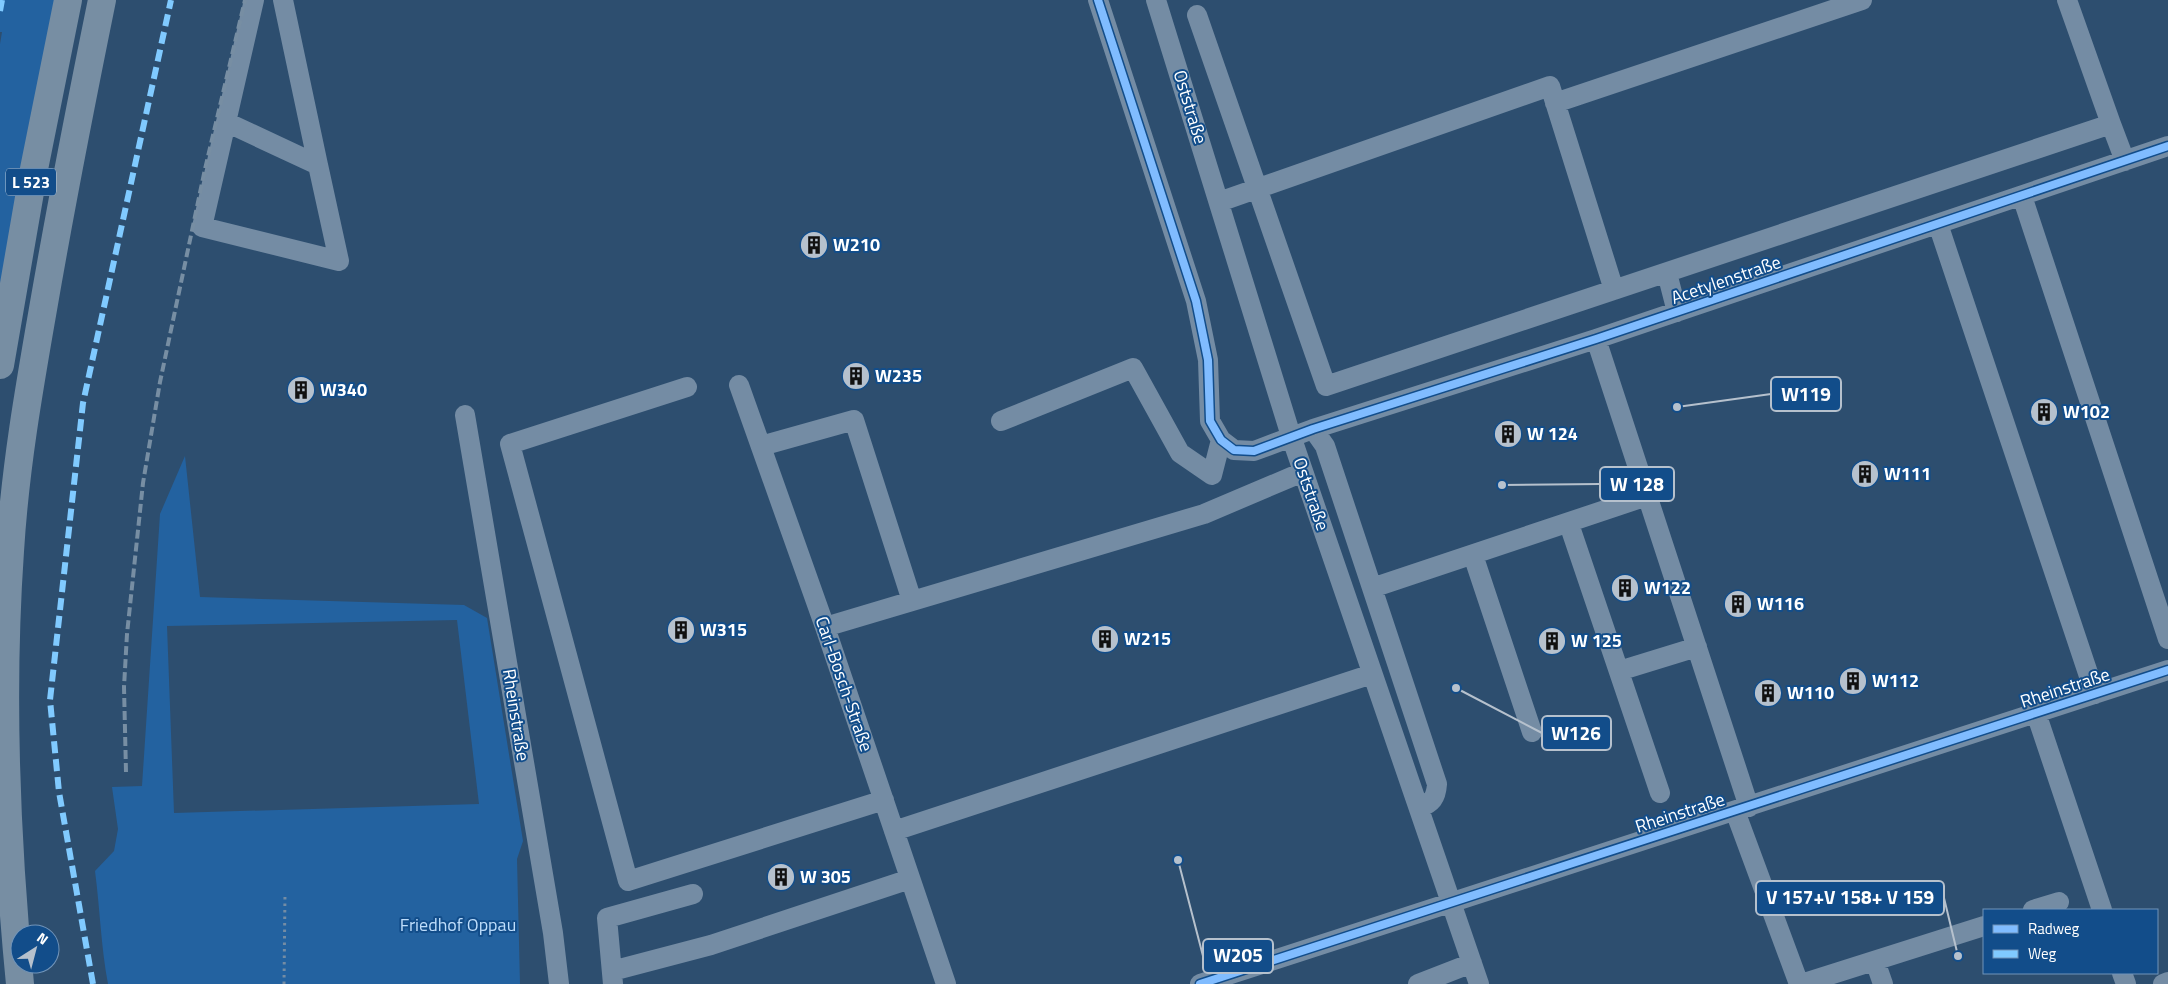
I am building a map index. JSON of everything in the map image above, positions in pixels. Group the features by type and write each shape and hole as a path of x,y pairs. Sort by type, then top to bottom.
{"highway":[{"name":"L 523","path":"0,365 34,169 68,0"},
{"name":"L 523","path":"20,984 7,801 4,687 10,550 25,410 65,178 102,0"}],"street":[{"path":"254,0 202,228 339,261 283,0"},
{"path":"1098,0 1196,301 1208,360 1210,421 1221,440 1212,476"},
{"name":"Oststraße","path":"1156,0 1291,436 1479,984"},
{"path":"1555,103 1862,0"},
{"path":"2067,0 2125,161"},
{"path":"1197,15 1326,386 2111,124"},
{"path":"1219,202 1550,86 1614,290"},
{"path":"226,122 318,165"},
{"name":"Acetylenstraße","path":"1221,440 1234,450 1254,451 1291,436 1596,339 2168,146"},
{"path":"2022,196 2168,639"},
{"path":"1938,224 2095,694"},
{"path":"1667,272 1677,312"},
{"path":"1596,339 1697,647 1742,809 1800,984 1983,926"},
{"path":"1001,421 1133,368 1180,453 1212,476 1223,506"},
{"name":"Carl-Bosch-Straße","path":"739,385 825,627 946,984"},
{"path":"687,387 510,444 628,881 884,800"},
{"name":"Rheinstraße","path":"465,415 553,933 559,984"},
{"path":"761,446 854,420 912,601"},
{"path":"1313,429 1325,446 1437,784 1436,795 1430,803 1419,808"},
{"path":"825,627 1204,514 1303,472"},
{"path":"1372,588 1569,524 1647,496"},
{"path":"1569,524 1660,793"},
{"path":"1473,555 1532,732"},
{"path":"1619,672 1697,647"},
{"name":"Rheinstraße","path":"1200,984 2168,670"},
{"path":"894,830 1372,674"},
{"path":"2036,713 2102,909"},
{"path":"693,894 607,918 612,977 910,879"},
{"path":"2036,909 2059,902"},
{"path":"1875,960 1883,984"},
{"path":"1418,984 1472,963"},
{"path":"2163,984 2168,982"}],"path":[{"path":"284,984 285,893"}],"green space":[{"path":"0,0 58,0 0,305 0,44 2,32 0,32"},
{"name":"Friedhof Oppau","path":"185,456 200,597 464,605 487,618 523,841 517,859 520,984 108,984 95,871 114,851 118,829 112,787 142,786 160,514","holes":["457,620 479,804 174,813 167,626"]}],"railway":[{"path":"126,772 124,687 127,634 143,483 160,382 205,169 245,0"}],"marked path":[{"path":"0,11 2,0"},
{"path":"93,984 59,792 50,700 83,403 171,0"}],"cycle path":[{"path":"1098,0 1196,301 1208,360 1210,421 1221,440 1234,450 1254,451 1313,429 1596,339 2168,146"},
{"path":"1200,984 2168,670"}],"place":[{"name":"W210","path":"814,245"},
{"name":"W235","path":"856,376"},
{"name":"W340","path":"301,390"},
{"name":"W119","path":"1677,407"},
{"name":"W102","path":"2044,412"},
{"name":"W 124","path":"1508,434"},
{"name":"W111","path":"1865,474"},
{"name":"W 128","path":"1502,485"},
{"name":"W122","path":"1625,588"},
{"name":"W116","path":"1738,604"},
{"name":"W315","path":"681,630"},
{"name":"W215","path":"1105,639"},
{"name":"W 125","path":"1552,641"},
{"name":"W112","path":"1853,681"},
{"name":"W126","path":"1456,688"},
{"name":"W110","path":"1768,693"},
{"name":"W205","path":"1178,860"},
{"name":"W 305","path":"781,877"},
{"name":"V 157+V 158+ V 159","path":"1958,956"}]}
